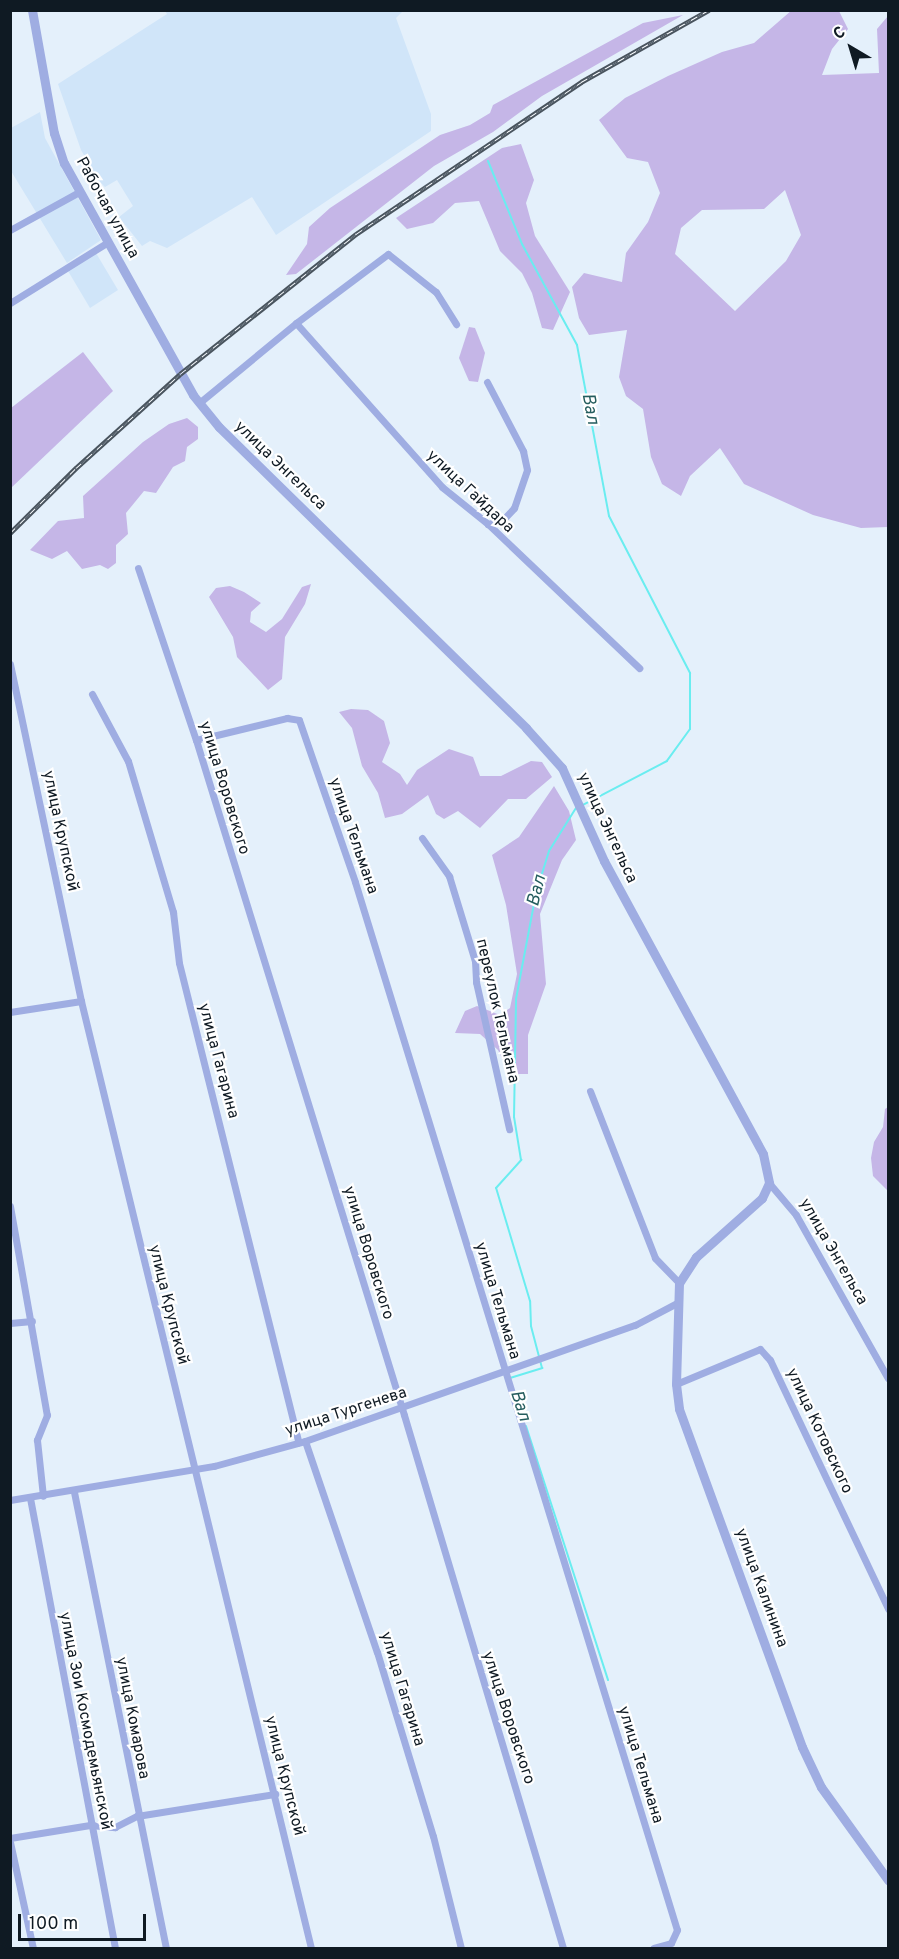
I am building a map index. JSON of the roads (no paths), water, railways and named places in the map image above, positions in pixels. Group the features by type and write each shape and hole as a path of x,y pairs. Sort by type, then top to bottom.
{"street":[{"name":"Рабочая улица","path":"32,10 54,133 79,192 180,374"},
{"path":"10,230 79,192"},
{"path":"10,303 108,242"},
{"path":"199,404 296,323 388,254 436,292 456,324"},
{"name":"улица Гайдара","path":"296,323 442,487 488,524 639,668"},
{"name":"улица Энгельса","path":"180,374 199,404 526,728 562,768 585,814 604,861 763,1154 769,1183 796,1215 888,1378"},
{"path":"487,382 523,451 527,470 514,508 503,520 488,524"},
{"name":"улица Воровского","path":"138,568 195,740 402,1408 563,1948"},
{"name":"улица Крупской","path":"10,664 81,1001 311,1948"},
{"name":"улица Гагарина","path":"92,694 128,761 173,912 179,963 302,1442 388,1689 433,1836 461,1948"},
{"name":"улица Тельмана","path":"195,740 287,718 298,720 355,882 677,1930 671,1942 654,1948"},
{"name":"переулок Тельмана","path":"422,838 448,876 475,961 509,1129"},
{"path":"10,1012 81,1001"},
{"path":"590,1091 656,1258 680,1283"},
{"name":"улица Калинина","path":"769,1183 762,1198 696,1257 680,1283 677,1303 676,1384 688,1442 802,1747 821,1787 888,1880"},
{"path":"10,1206 32,1321 46,1415 37,1440 43,1496"},
{"name":"улица Тургенева","path":"10,1500 74,1492 195,1470 302,1442 635,1325 677,1303"},
{"path":"10,1323 32,1321"},
{"name":"улица Котовского","path":"676,1384 760,1349 770,1359 888,1609"},
{"name":"улица Комарова","path":"74,1492 137,1816 166,1948"},
{"name":"улица Зои Космодемьянской","path":"30,1498 115,1948"},
{"path":"33,1948 10,1840 90,1824 115,1827 137,1816 275,1794"}],"waterway":[{"name":"Вал","path":"488,161 522,244 577,345 609,516 690,673 690,729 667,761 581,806"},
{"name":"Вал","path":"510,1378 542,1368 531,1326 530,1301 496,1188 521,1160 514,1117 516,999 536,893 549,851 576,808"},
{"name":"Вал","path":"526,1426 608,1680"}],"railway":[{"path":"10,533 76,468 180,374 356,234 581,82 709,10"}]}
